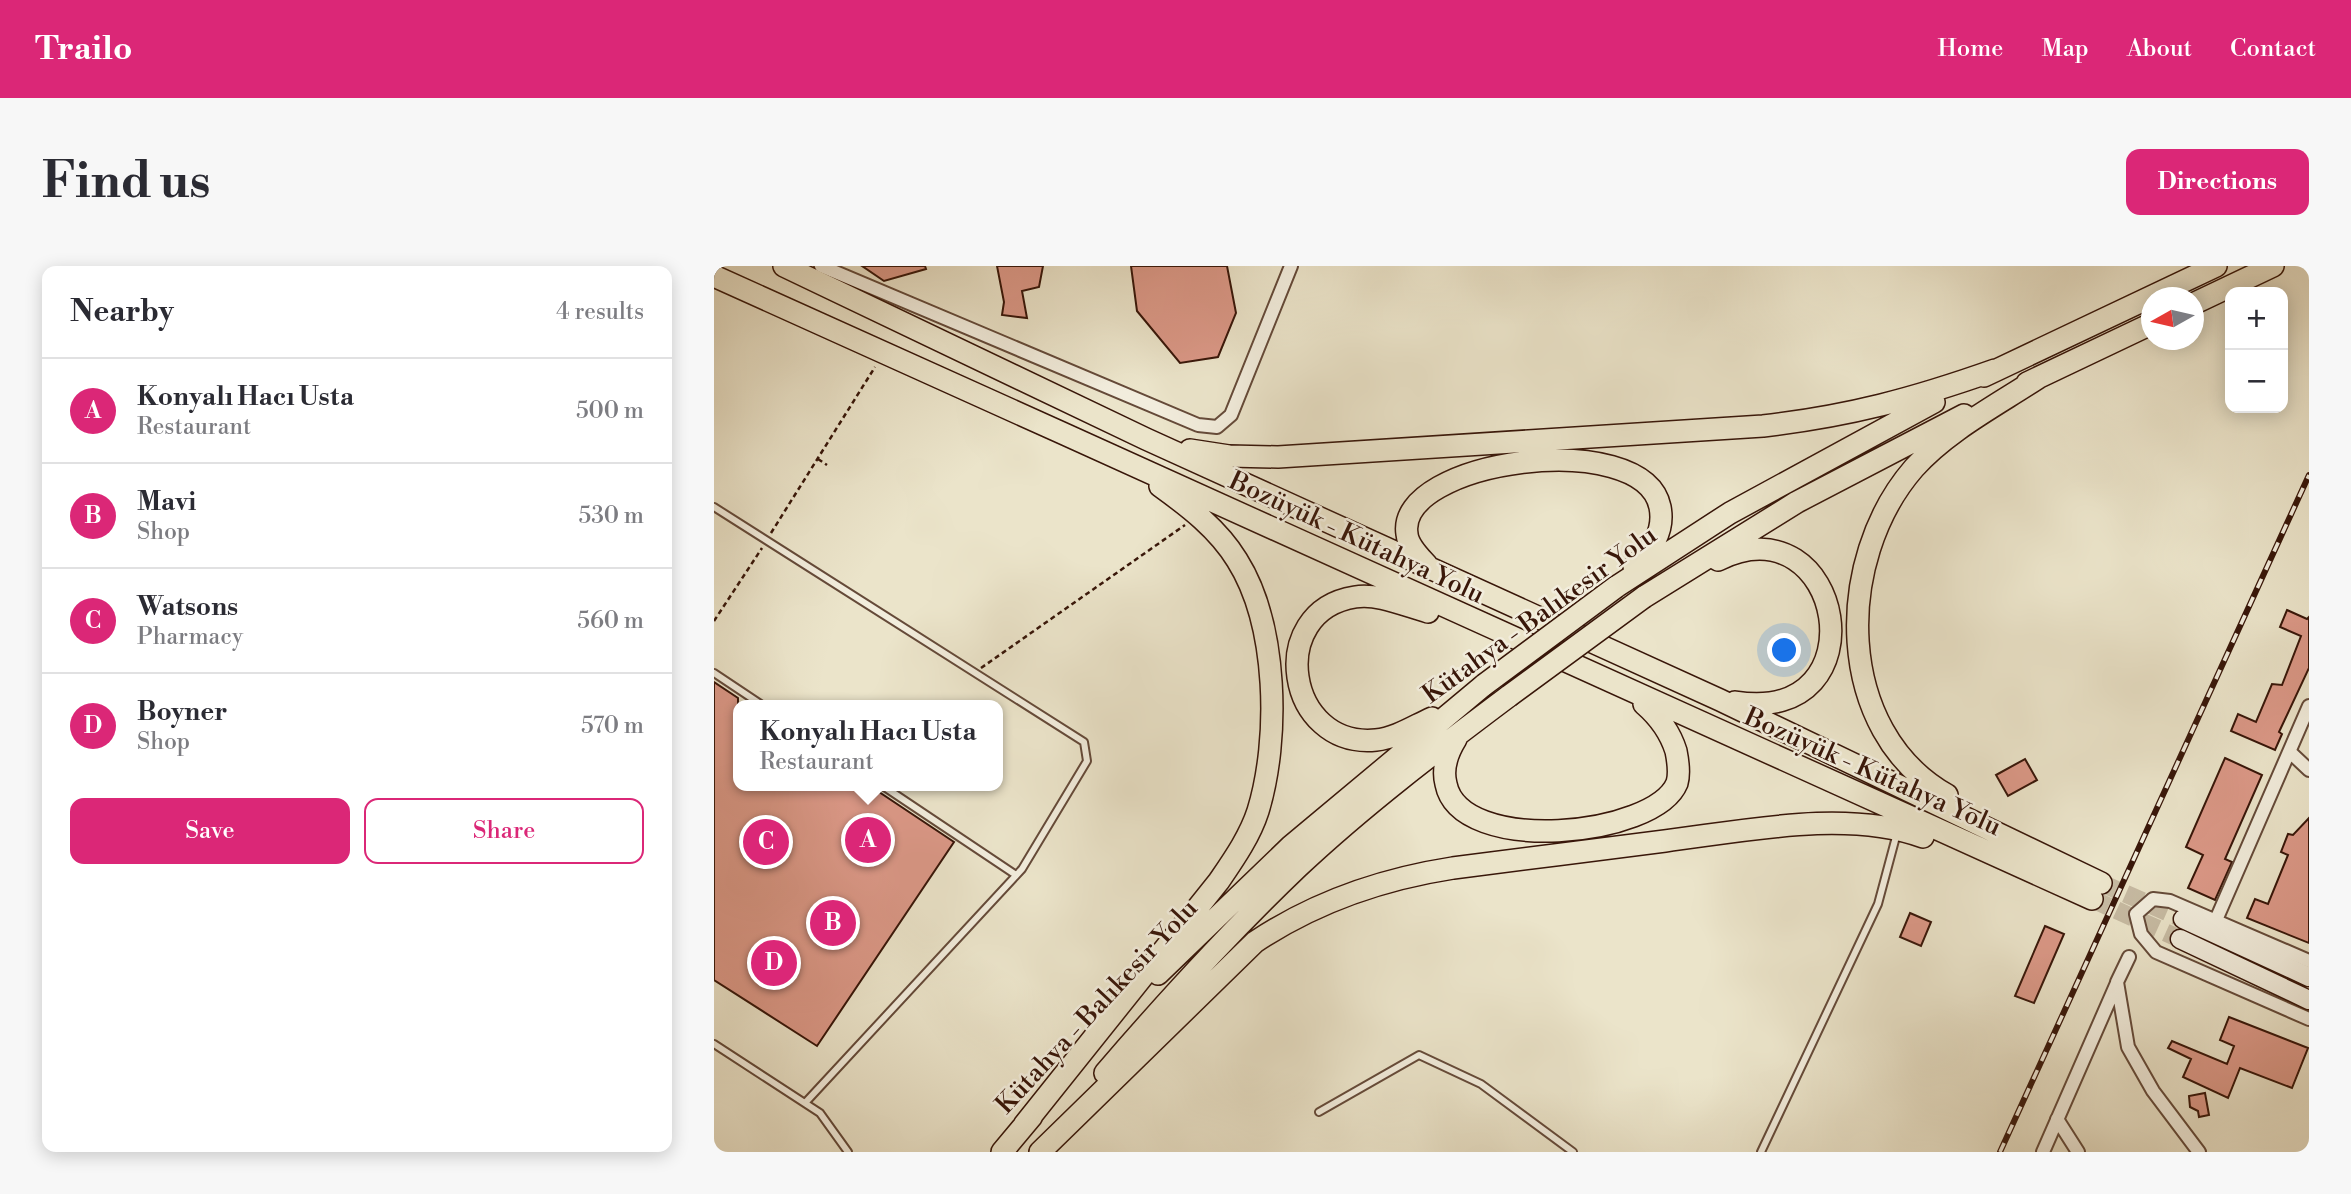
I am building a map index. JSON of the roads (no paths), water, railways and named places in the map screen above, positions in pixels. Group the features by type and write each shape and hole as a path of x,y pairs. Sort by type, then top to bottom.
{"highway":[{"name":"Bozüyük - Kütahya Yolu","path":"784,266 1146,439 1720,699 2097,891"},
{"name":"Kütahya - Balıkesir Yolu","path":"1002,1152 1140,992 1291,846 1484,685 1616,587 1730,513 1995,370 2216,266"},
{"path":"2204,299 2273,266"},
{"name":"Bozüyük - Kütahya Yolu","path":"714,275 1122,458 1631,694 2097,891"},
{"name":"Kütahya - Balıkesir Yolu","path":"1038,1152 1132,1041 1290,875 1364,810 1509,696 1644,597 1797,502 2038,378 2141,329"},
{"path":"1146,439 1194,451 1278,457 1763,426 1819,419 1898,403 1995,370"},
{"path":"2038,378 1934,450 1914,468 1900,488 1873,539 1865,564 1859,593 1858,642 1868,694 1890,743 1904,763 1922,781 2097,891"},
{"path":"1024,1125 1219,881 1240,849 1257,813 1268,770 1271,720 1265,631 1254,594 1237,560 1201,518 1122,458"},
{"path":"1428,566 1414,550 1406,533 1409,518 1419,500 1440,485 1460,475 1486,469 1541,463 1591,462 1631,472 1648,484 1658,498 1662,517 1659,535 1648,553 1616,587"},
{"path":"1644,597 1726,556 1745,550 1766,550 1783,555 1801,563 1815,577 1831,615 1833,635 1829,656 1819,674 1805,688 1772,702 1752,705 1720,699"},
{"path":"1484,685 1436,716 1407,730 1376,740 1360,739 1341,734 1320,722 1307,706 1298,681 1296,659 1302,636 1314,619 1334,603 1355,597 1371,597 1485,627"},
{"path":"1461,732 1450,749 1445,779 1454,806 1467,817 1507,830 1606,824 1646,812 1663,802 1677,783 1679,762 1673,741 1654,712 1631,694"},
{"path":"1038,1152 1255,942 1287,920 1367,887 1412,874 1761,828 1840,824 1899,828 2097,891"}],"main road":[{"path":"2183,919 2309,977"},
{"path":"2180,939 2309,1000"}],"street":[{"path":"821,266 1198,425 1217,427 1231,415 1291,266"},
{"path":"2216,920 2309,706"},
{"path":"2290,752 2309,770"},
{"path":"2309,961 2170,901 2153,899 2136,914 2141,934 2156,952 2309,1019"},
{"path":"2043,1152 2129,957"},
{"path":"2117,982 2128,1047 2153,1091 2199,1152"},
{"path":"2057,1119 2078,1152"}],"lane":[{"path":"714,507 1084,742 1087,761 1016,875 805,1103"},
{"path":"714,673 754,700"},
{"path":"890,791 1016,875"},
{"path":"1761,1152 1878,904 1899,828"},
{"path":"714,1044 820,1113 848,1152"},
{"path":"1319,1112 1419,1055 1481,1084 1573,1152"}],"tunnel":[{"path":"2101,883 2183,919"},
{"path":"2092,899 2180,939"}],"railway":[{"path":"2000,1152 2309,475"}],"place":[{"name":"Konyalı Hacı Usta","path":"868,840"},
{"name":"Watsons","path":"766,842"},
{"name":"Mavi","path":"833,923"},
{"name":"Boyner","path":"774,963"}]}
